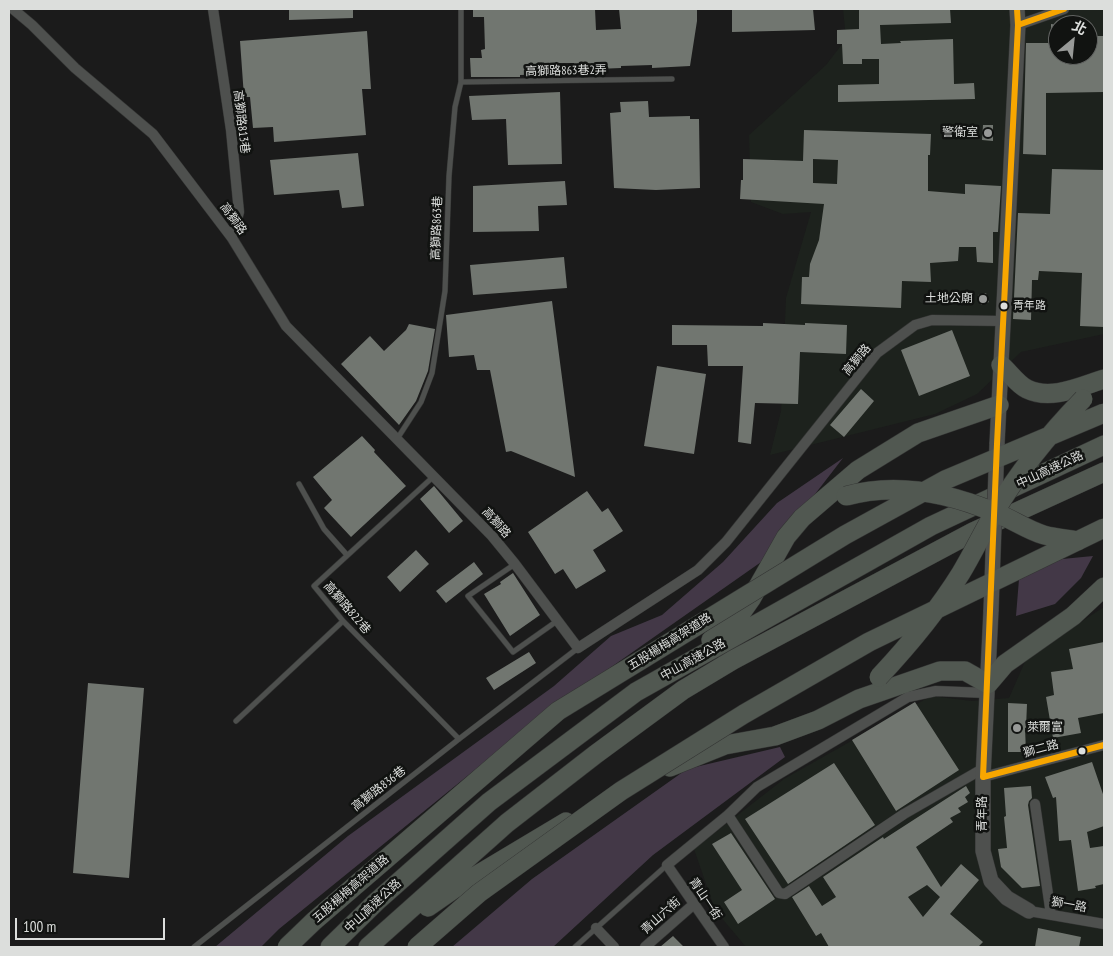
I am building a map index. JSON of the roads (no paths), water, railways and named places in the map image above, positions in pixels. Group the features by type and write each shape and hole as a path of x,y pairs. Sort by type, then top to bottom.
{"highway":[{"path":"1001,365 1026,389 1042,394 1060,392 1104,379"},
{"path":"859,699 926,622 960,574 995,512 1045,440 1083,399 1104,385"},
{"path":"636,692 726,629 739,616 751,599 786,537 818,503 858,470 918,433 999,405"},
{"name":"五股楊梅高架道路","path":"287,947 314,921 558,711 845,535 937,484 1104,413"},
{"name":"中山高速公路","path":"330,947 376,902 489,802 636,692 931,526 1104,445"},
{"name":"中山高速公路","path":"369,947 507,823 683,690 733,660 973,532 1104,472"},
{"path":"818,503 867,490 906,490 947,495 995,512 1044,535 1088,543 1104,540"},
{"path":"417,947 479,893 621,791 744,714 869,642 1104,528"},
{"path":"369,947 454,889 553,829 679,762 725,745 775,736 818,720 859,699 940,672 965,671 987,689 1005,664 1073,616 1104,587"}],"street":[{"name":"高獅路","path":"13,9 32,25 75,68 153,134 232,238 286,326 492,536 578,648 698,570 726,542 878,353 915,325 932,320 1003,321"},
{"name":"高獅路813巷","path":"212,9 231,130 239,212 232,238"},
{"name":"青年路","path":"1017,9 1018,25 987,689 983,851 991,881 1007,898 1029,911"},
{"path":"1018,25 1064,9"},
{"path":"667,865 757,787 908,697 936,691 987,689"},
{"name":"獅二路","path":"728,814 779,893 786,894 904,814 984,773 1104,745"},
{"path":"1035,804 1051,915"},
{"name":"青山一街","path":"667,865 724,947"},
{"name":"青山六街","path":"645,947 694,904"},
{"name":"獅一路","path":"1029,911 1104,924"},
{"path":"596,928 614,947"}],"lane":[{"name":"高獅路863巷","path":"397,439 421,402 432,373 445,291 448,176 455,107 461,82 461,9"},
{"name":"高獅路863巷2弄","path":"461,82 672,79"},
{"name":"高獅路822巷","path":"434,476 314,586 343,621 459,739"},
{"path":"299,484 324,529 347,555"},
{"path":"515,564 468,596 513,652 557,621"},
{"path":"236,721 343,621"},
{"name":"高獅路836巷","path":"194,947 578,648"},
{"path":"574,947 667,865"}],"place":[{"name":"警衛室","path":"988,133"},
{"name":"土地公廟","path":"983,299"},
{"name":"青年路","path":"1004,306"},
{"name":"萊爾富","path":"1017,728"}]}
